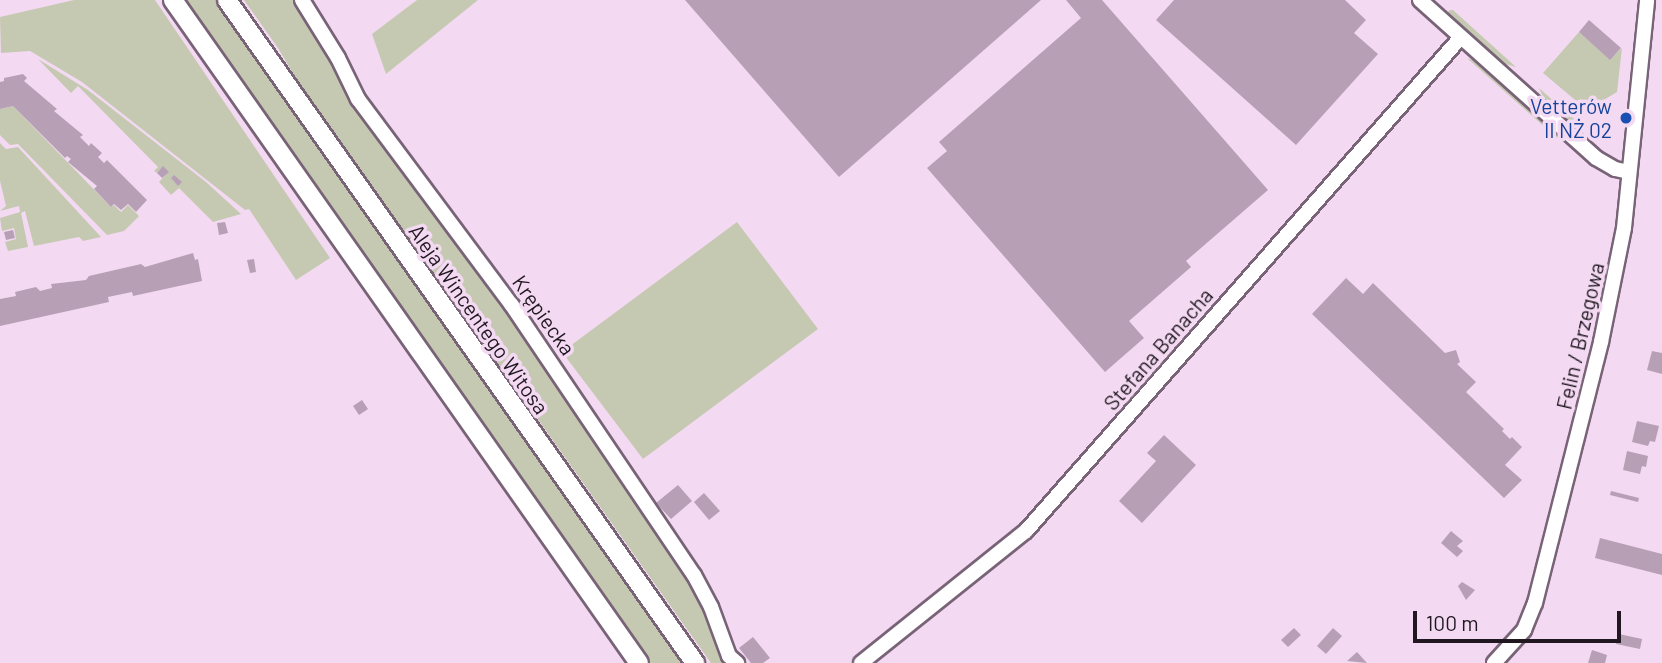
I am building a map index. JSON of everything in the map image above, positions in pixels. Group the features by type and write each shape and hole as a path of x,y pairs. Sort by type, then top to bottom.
{"main road":[{"path":"173,0 639,663"},
{"name":"Aleja Wincentego Witosa","path":"227,0 695,663"}],"street":[{"name":"Krępiecka","path":"302,0 338,58 358,99 511,304 694,575 711,607 729,656 737,663"},
{"path":"1420,0 1601,162 1629,172"},
{"name":"Felin / Brzegowa","path":"1494,663 1524,630 1539,591 1615,281 1647,0"},
{"name":"Stefana Banacha","path":"861,663 1026,531 1461,37"}],"green space":[{"path":"74,0 155,0 330,258 296,280 249,209 245,210 82,82 30,51 1,53 0,17"},
{"path":"182,0 218,0 682,663 647,663 423,337"},
{"path":"244,0 295,0 698,587 732,663 711,663 520,394 515,397 324,126 278,48"},
{"path":"417,0 478,0 386,74 372,34"},
{"path":"1450,10 1516,67 1502,63 1447,13"},
{"path":"1579,32 1610,59 1622,48 1617,92 1587,110 1543,73"},
{"path":"1467,58 1478,62 1560,135 1557,138"},
{"path":"38,59 88,90 206,182 241,214 213,222 179,188 171,195 159,182 168,172 163,167 157,173 154,171 158,167 78,86 71,93"},
{"path":"1539,88 1574,119 1570,124 1546,103"},
{"path":"13,106 111,207 114,205 121,212 128,205 139,216 124,231 107,235 18,144 10,145 0,135 0,109"},
{"path":"0,143 6,149 18,147 101,237 83,241 79,237 34,246 25,211 21,213 28,247 8,251 5,242 16,239 14,228 2,231 0,218 20,212 19,206 0,211 6,206 0,181"},
{"path":"737,222 818,329 643,459 562,352"}],"building":[{"path":"685,0 1041,0 839,177"},
{"path":"1066,0 1102,0 1268,190 1186,261 1191,267 1129,321 1144,338 1105,372 927,168 947,151 939,142 1081,18"},
{"path":"1174,0 1345,0 1366,20 1354,33 1378,54 1296,145 1156,20"},
{"path":"1589,20 1621,48 1610,60 1579,32"},
{"path":"23,74 27,78 24,81 83,135 80,137 89,146 91,143 102,153 98,157 104,163 107,160 147,200 136,212 128,204 121,210 114,204 111,207 94,189 97,186 68,162 71,159 67,156 65,158 13,106 0,109 0,82 4,81 4,78"},
{"path":"163,166 169,172 162,178 157,173"},
{"path":"174,175 182,182 178,186 171,178"},
{"path":"225,222 228,233 219,235 217,223"},
{"path":"13,230 15,238 6,240 4,232"},
{"path":"193,253 195,260 198,259 202,281 133,296 132,292 108,297 109,302 0,326 0,299 16,296 15,292 36,287 40,291 52,288 51,284 86,280 89,276 141,264 145,267"},
{"path":"254,259 256,272 250,273 247,260"},
{"path":"1346,278 1363,294 1373,283 1445,353 1456,350 1460,362 1457,364 1476,382 1466,392 1504,429 1502,431 1510,439 1512,437 1522,447 1505,465 1522,480 1504,498 1312,314"},
{"path":"1652,351 1662,353 1662,374 1647,370"},
{"path":"362,400 368,409 359,415 353,406"},
{"path":"1637,421 1659,426 1655,442 1650,441 1648,446 1632,442"},
{"path":"1164,435 1196,465 1142,523 1119,501 1156,461 1147,453"},
{"path":"1627,451 1648,456 1646,467 1642,466 1640,474 1623,470"},
{"path":"678,485 692,501 671,519 656,503"},
{"path":"1611,491 1639,498 1638,502 1610,495"},
{"path":"704,493 720,511 709,520 694,502"},
{"path":"1451,531 1463,541 1457,546 1463,551 1457,557 1441,543"},
{"path":"1600,538 1662,554 1662,575 1595,558"},
{"path":"1462,582 1475,590 1466,600 1458,586"},
{"path":"1294,628 1301,635 1288,647 1281,640"},
{"path":"1333,628 1342,636 1326,654 1317,646"},
{"path":"1619,634 1642,639 1640,649 1616,644"},
{"path":"753,637 770,658 763,663 751,663 739,648"},
{"path":"1592,650 1607,655 1605,663 1588,663"},
{"path":"1357,652 1367,663 1347,661"}],"place":[{"name":"Vetterów II NŻ 02","path":"1626,118"}]}
